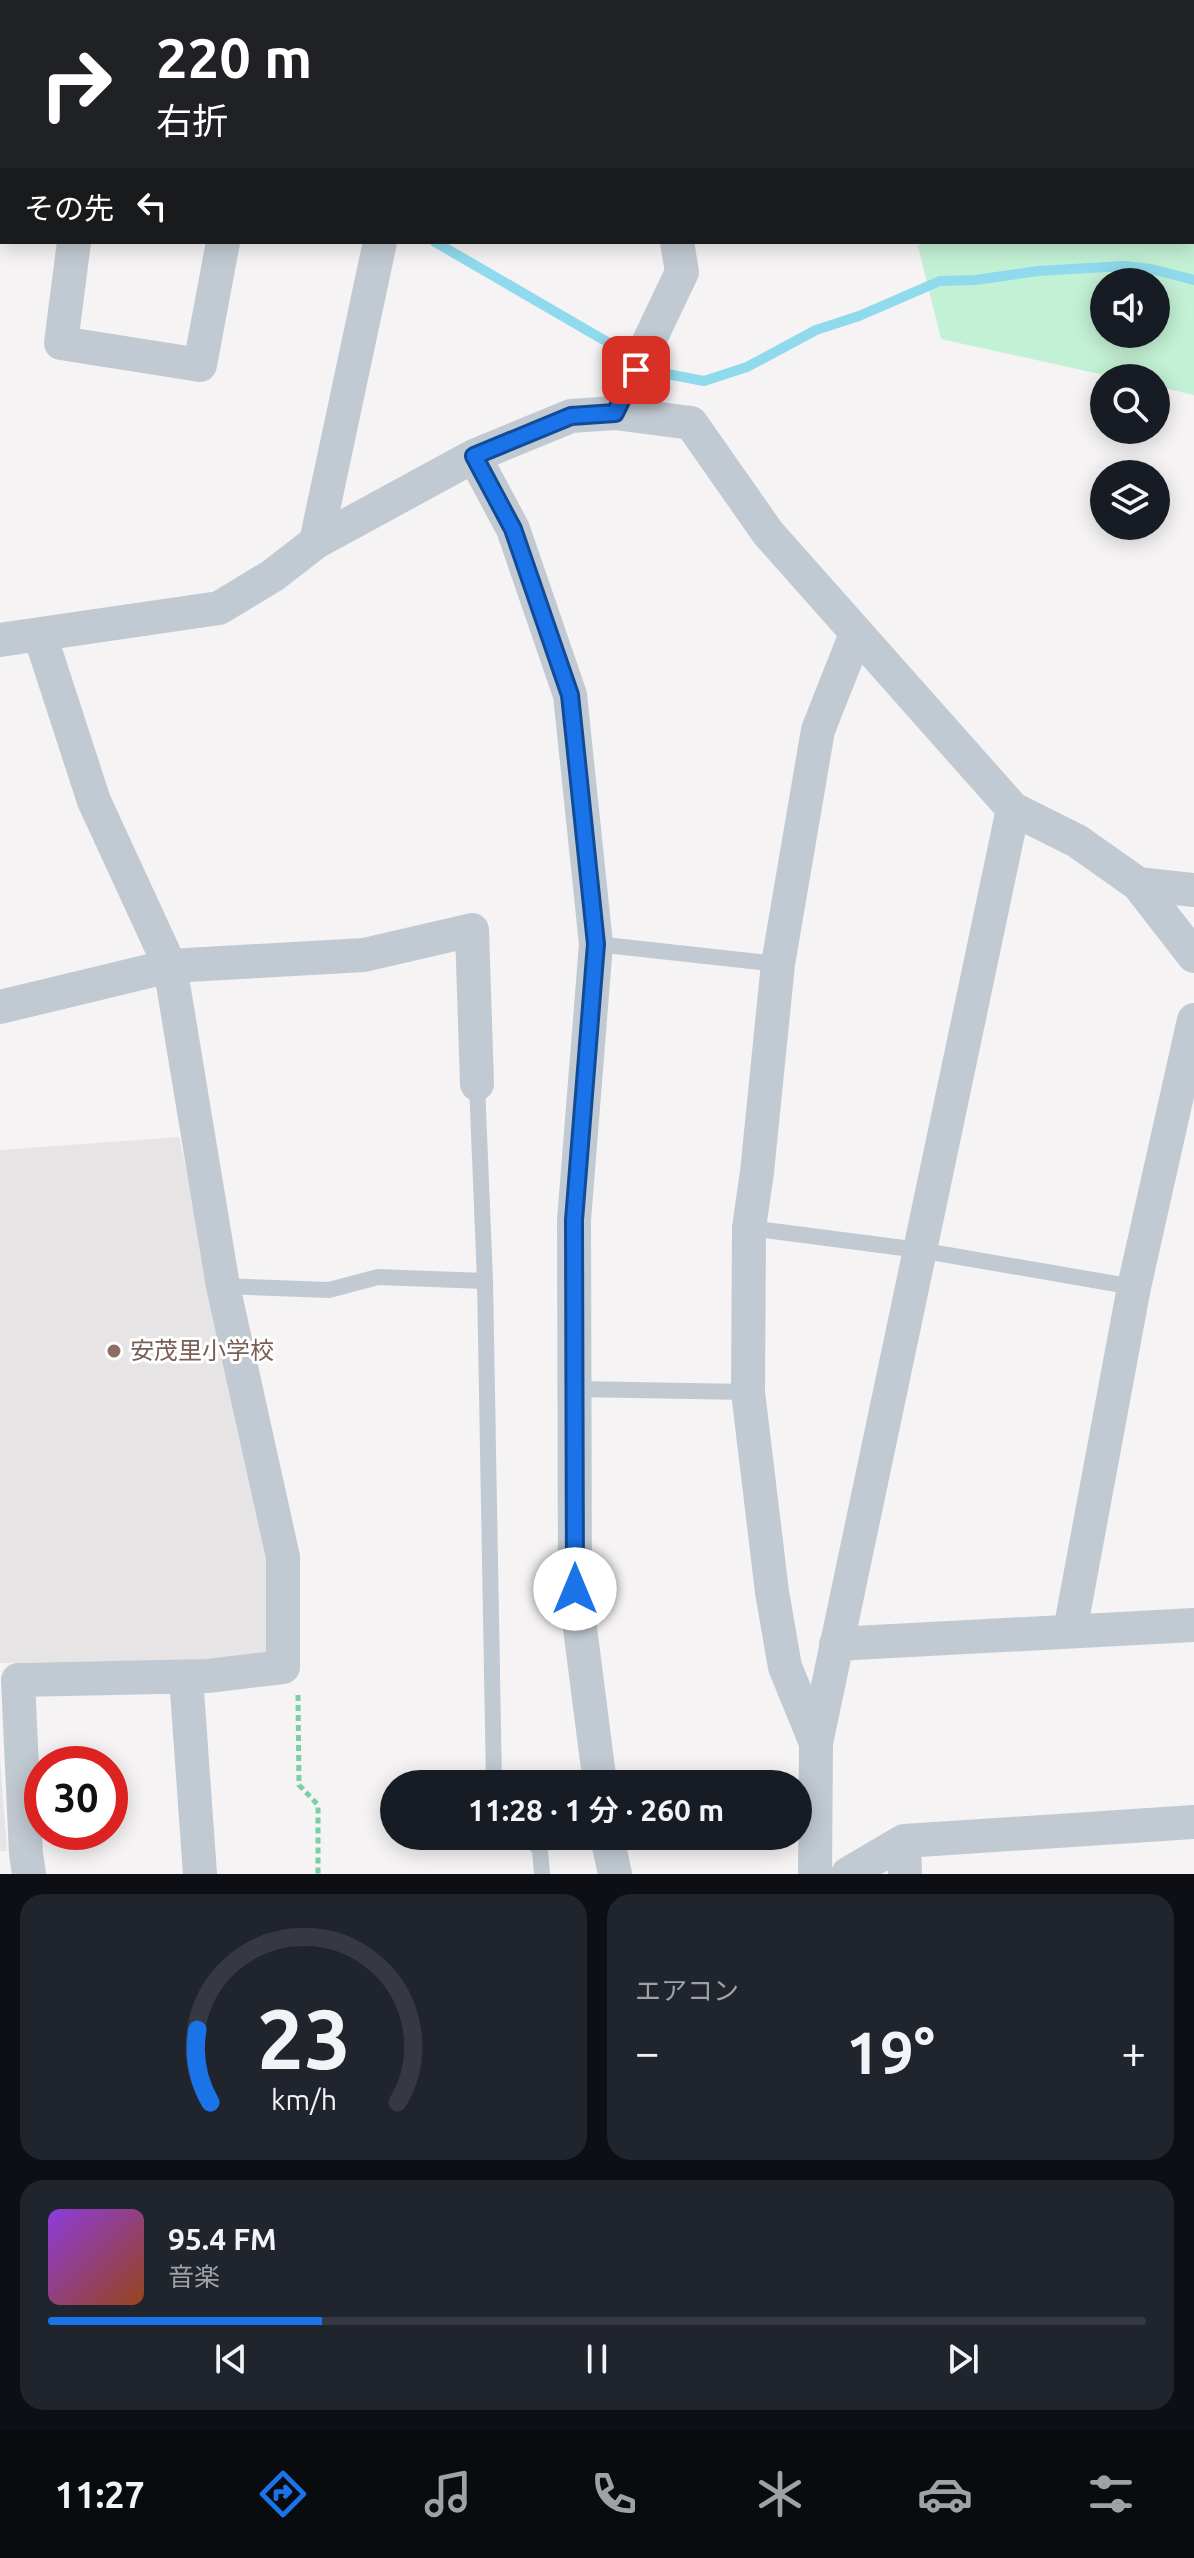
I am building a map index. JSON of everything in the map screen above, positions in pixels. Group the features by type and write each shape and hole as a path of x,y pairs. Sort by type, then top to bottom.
{"street":[{"path":"74,244 61,343 200,365 223,244"},
{"path":"316,542 380,244"},
{"path":"615,413 682,272 677,244"},
{"path":"0,640 219,608 272,576 316,542 474,456 571,416 615,413 691,423 768,533 1013,809 1077,841 1138,884 1194,956"},
{"path":"474,456 513,529 570,695 596,944 574,1220 575,1589 598,1770"},
{"path":"816,1743 785,1667 772,1592 748,1392 749,1228 778,964 818,730 856,634"},
{"path":"29,1874 18,1680 186,1677 283,1667 283,1557 223,1286 170,966 94,801 40,635"},
{"path":"815,1874 816,1743 1013,809"},
{"path":"1138,884 1194,890"},
{"path":"0,1007 170,966 364,955 472,930 477,1084"},
{"path":"1070,1631 1134,1287 1194,1020"},
{"path":"836,1644 1194,1625"},
{"path":"186,1677 200,1874"},
{"path":"848,1874 905,1858 1194,1822"},
{"path":"610,1850 615,1874"}],"lane":[{"path":"596,944 778,964"},
{"path":"477,1084 485,1281 494,1770"},
{"path":"749,1228 919,1250 1134,1287"},
{"path":"223,1286 329,1290 378,1277 485,1281"},
{"path":"575,1389 748,1392"},
{"path":"540,1850 542,1874"}],"path":[{"path":"283,1667 298,1688 299,1785 318,1805 318,1874"}],"shaded area":[{"name":"安茂里小学校","path":"179,1137 272,1553 273,1649 262,1659 0,1663 0,1150"},
{"path":"0,1758 7,1851 0,1851"}],"green space":[{"path":"921,244 1194,244 1194,395 1170,389 1170,364 1090,364 1090,372 941,339 918,246"}],"waterway":[{"path":"438,244 621,350"},
{"path":"647,365 662,373 704,381 747,367 816,330 859,316 940,281 1124,266 1194,280"}],"place":[{"name":"安茂里小学校","path":"114,1351"}],"route":[{"path":"575,1589 574,1220 596,944 570,695 513,529 474,456 571,416 615,413 636,370"}]}
